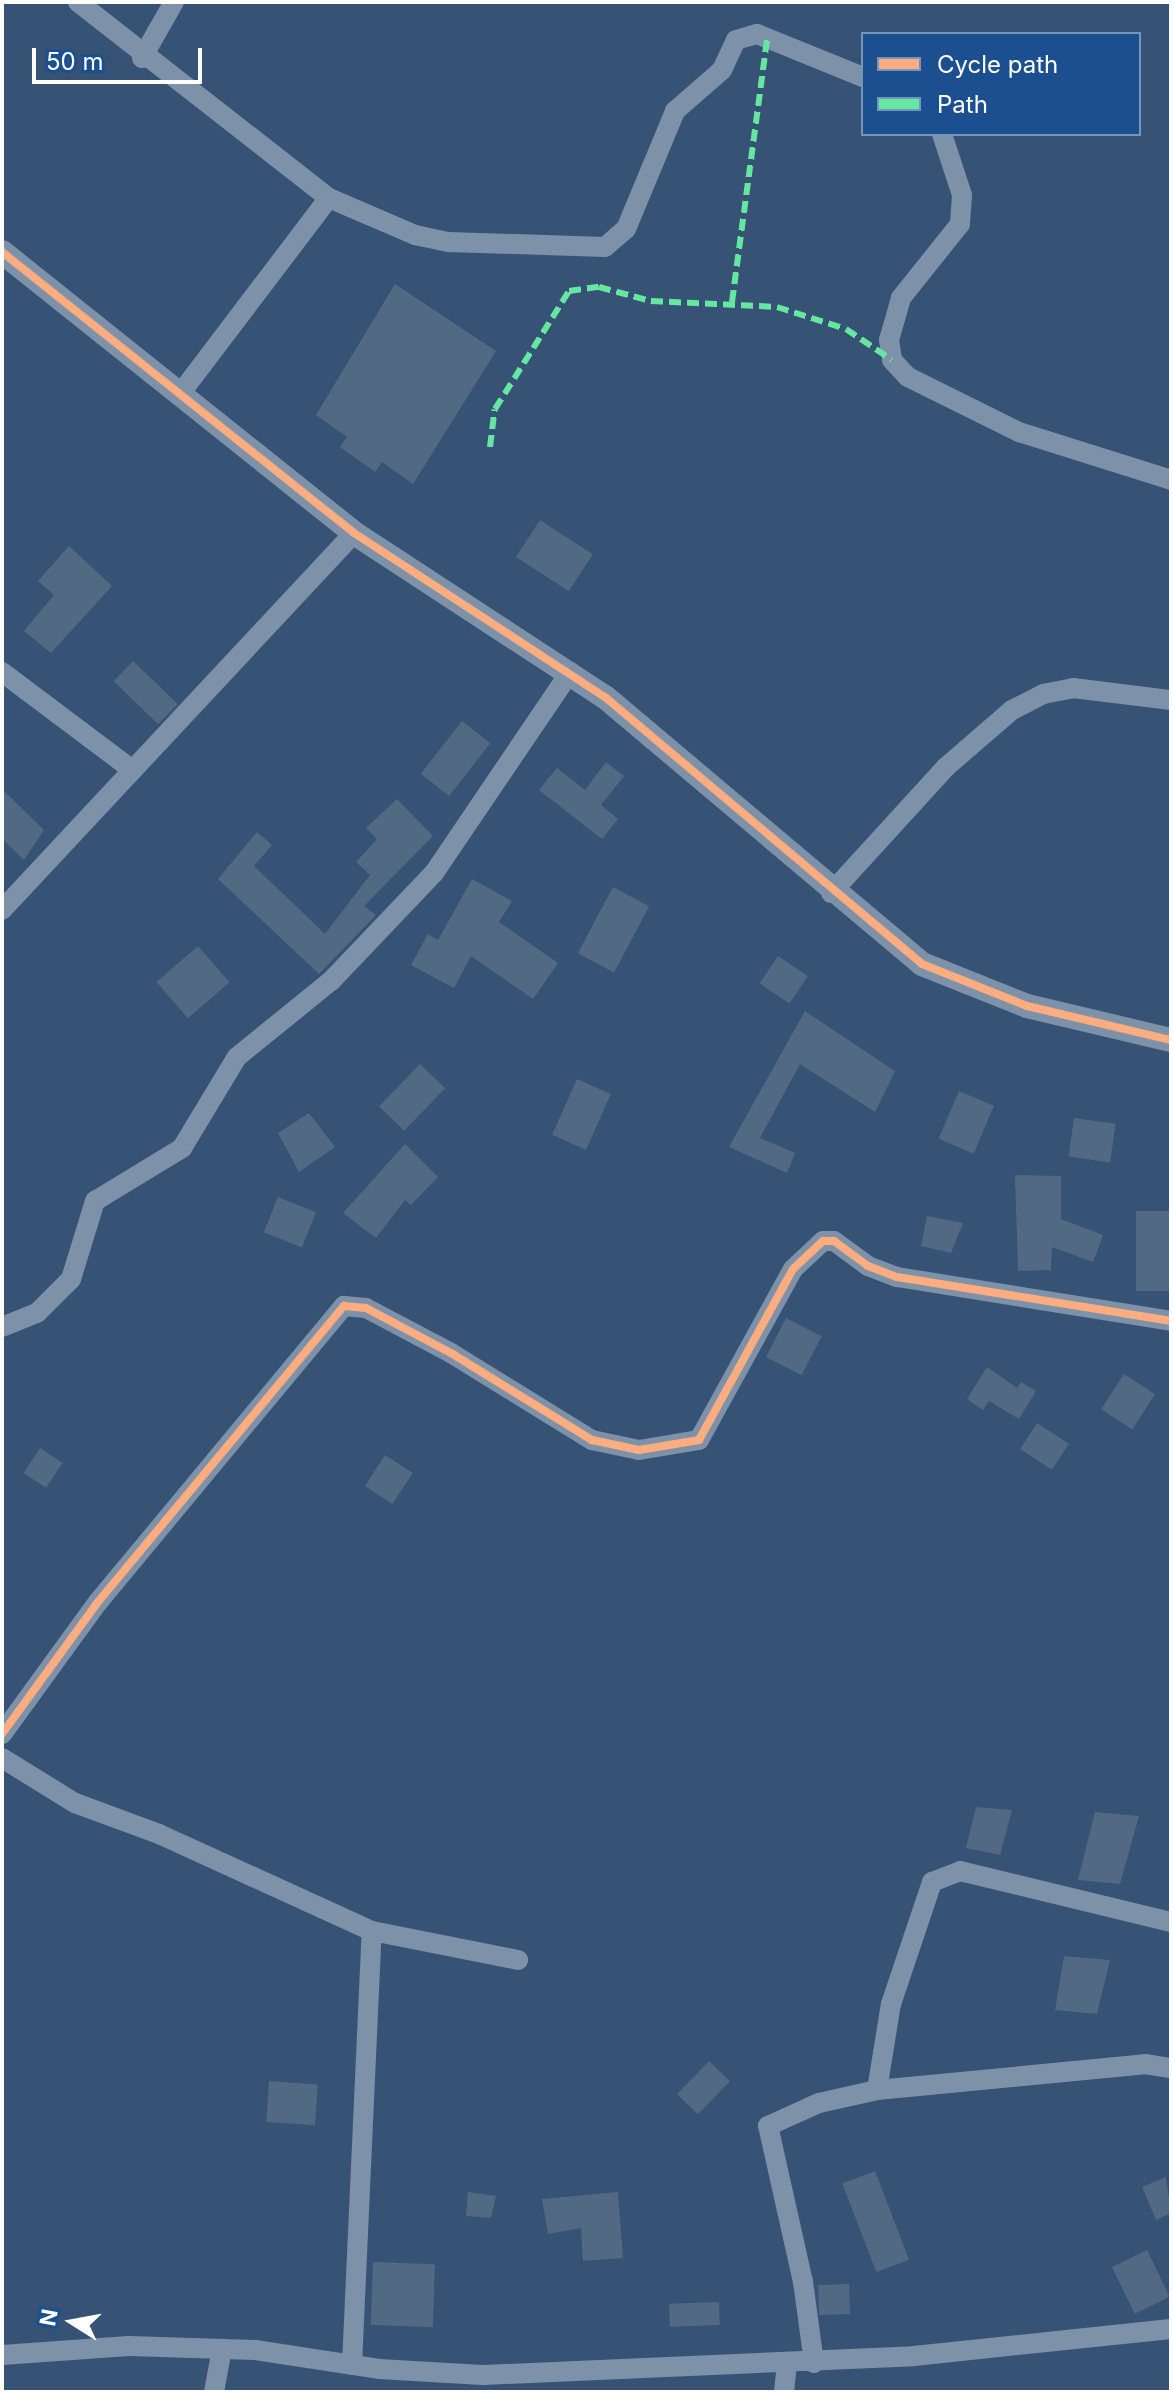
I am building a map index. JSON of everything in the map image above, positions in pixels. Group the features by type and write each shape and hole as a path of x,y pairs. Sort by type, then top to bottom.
{"street":[{"path":"78,2 142,58 329,198 415,235 449,242 605,247 626,229 675,111 722,70 736,40 757,34 861,76"},
{"path":"142,58 174,2"},
{"path":"943,136 962,195 960,224 901,298 889,340 892,360 908,377 1019,432 1171,480"},
{"path":"180,394 329,198"},
{"path":"2,252 354,533 570,672 831,893 922,964 969,987 1171,1040"},
{"path":"2,910 354,533"},
{"path":"2,672 131,769"},
{"path":"2,1327 37,1313 60,1294 78,1262 86,1214 95,1201 182,1148 237,1057 331,981 434,873 570,672"},
{"path":"831,893 946,767 1012,710 1043,694 1073,688 1171,700"},
{"path":"2,1734 98,1602 344,1306 366,1308 451,1353 592,1440 639,1450 699,1440 793,1269 823,1241 834,1241 868,1266 897,1277 1171,1321"},
{"path":"2,1758 75,1803 172,1839 372,1931 518,1960"},
{"path":"877,2090 891,2004 925,1897 944,1873 1056,1890 1171,1922"},
{"path":"352,2365 372,1931"},
{"path":"814,2363 803,2282 768,2126 819,2103 877,2090 1145,2064 1171,2068"},
{"path":"2,2355 129,2346 222,2349 482,2384 814,2363 1171,2329"},
{"path":"214,2392 222,2349"},
{"path":"784,2392 787,2364"}],"building":[{"path":"395,284 496,351 413,484 382,462 375,472 340,447 347,437 316,415"},
{"path":"540,520 593,554 569,591 516,557"},
{"path":"69,546 112,586 51,653 24,631 54,595 38,581"},
{"path":"133,661 178,704 158,724 114,681"},
{"path":"462,721 490,743 449,796 421,774"},
{"path":"606,762 624,776 601,805 618,819 602,839 539,790 557,768 585,790"},
{"path":"2,789 44,830 24,860 2,839"},
{"path":"397,799 433,836 364,906 376,915 319,974 218,879 257,832 272,845 254,866 325,934 370,875 356,862 377,839 366,828"},
{"path":"472,879 512,901 499,922 558,963 533,999 471,956 454,988 411,965 428,934 438,940"},
{"path":"613,887 649,906 614,972 578,953"},
{"path":"198,946 229,982 188,1018 156,982"},
{"path":"778,956 808,976 789,1003 760,983"},
{"path":"805,1011 895,1071 875,1112 800,1064 760,1138 795,1153 787,1173 729,1147"},
{"path":"420,1064 445,1088 404,1131 379,1106"},
{"path":"577,1079 611,1094 586,1150 552,1135"},
{"path":"959,1091 994,1106 974,1154 939,1139"},
{"path":"309,1113 335,1147 299,1172 278,1133"},
{"path":"1074,1118 1116,1124 1110,1162 1069,1157"},
{"path":"405,1144 438,1177 411,1205 405,1200 376,1238 343,1213"},
{"path":"1015,1175 1061,1176 1061,1219 1103,1235 1093,1262 1052,1247 1051,1270 1018,1271"},
{"path":"278,1197 316,1212 302,1248 264,1232"},
{"path":"1136,1211 1171,1211 1171,1291 1136,1291"},
{"path":"927,1216 963,1223 951,1253 921,1246"},
{"path":"786,1318 822,1336 802,1375 766,1357"},
{"path":"987,1367 1017,1388 1021,1382 1036,1391 1019,1419 989,1401 983,1410 967,1399"},
{"path":"1124,1374 1155,1394 1132,1429 1101,1409"},
{"path":"1037,1423 1069,1444 1052,1470 1020,1449"},
{"path":"40,1448 63,1463 46,1488 24,1473"},
{"path":"385,1455 413,1473 393,1504 365,1486"},
{"path":"976,1807 1012,1810 1000,1855 966,1848"},
{"path":"1095,1812 1139,1816 1120,1884 1078,1880"},
{"path":"1064,1956 1110,1960 1097,2014 1055,2010"},
{"path":"709,2061 730,2081 698,2114 677,2094"},
{"path":"269,2081 318,2084 315,2125 266,2122"},
{"path":"875,2171 909,2260 876,2272 842,2184"},
{"path":"1166,2177 1171,2213 1156,2220 1142,2187"},
{"path":"468,2192 496,2196 491,2218 466,2216"},
{"path":"618,2192 623,2258 583,2261 581,2228 548,2234 542,2199"},
{"path":"1147,2250 1170,2297 1135,2314 1112,2267"},
{"path":"373,2262 435,2264 433,2327 371,2325"},
{"path":"849,2284 850,2314 819,2315 818,2285"},
{"path":"719,2302 720,2325 670,2327 669,2304"}],"marked path":[{"path":"732,302 767,39"},
{"path":"490,447 495,409 569,291 599,287 651,301 777,307 846,329 892,360"}],"cycle path":[{"path":"2,252 354,533 605,697 922,964 1027,1006 1171,1040"},
{"path":"2,1734 98,1602 344,1306 366,1308 451,1353 592,1440 639,1450 699,1440 793,1269 823,1241 834,1241 868,1266 897,1277 1171,1321"}]}
